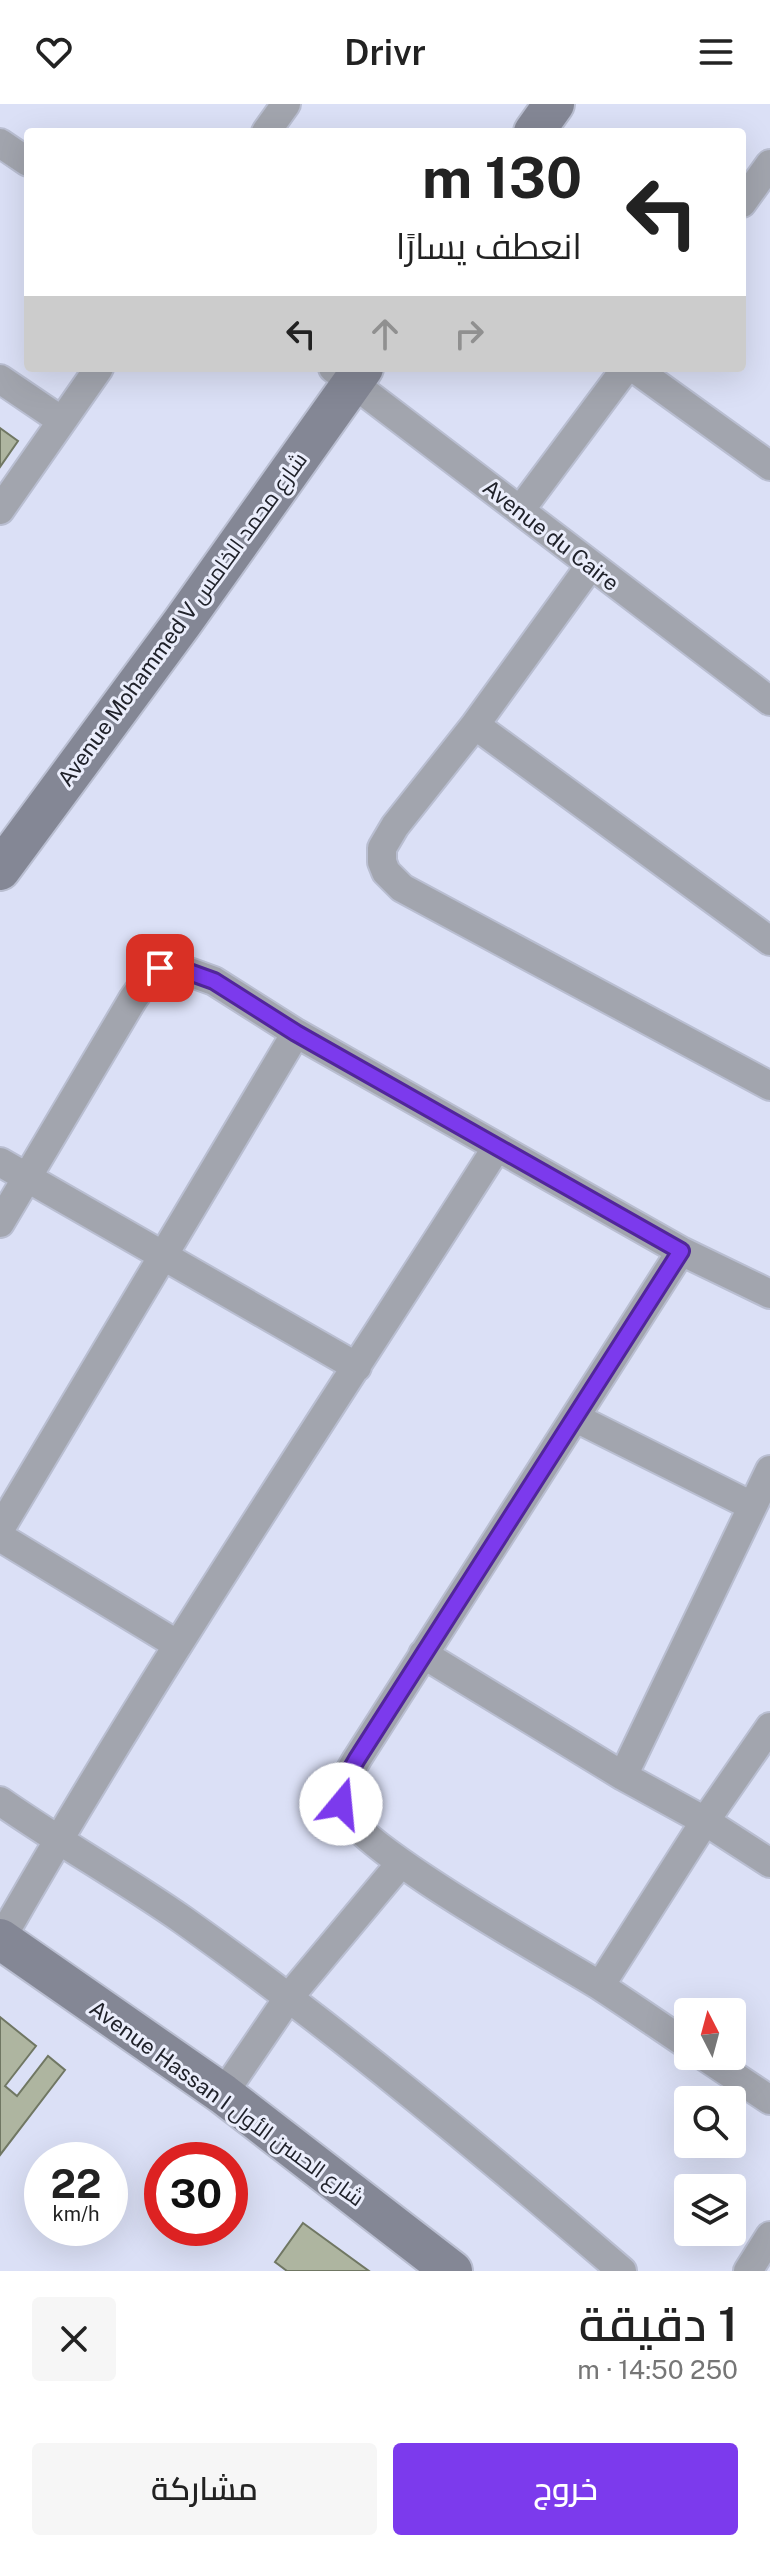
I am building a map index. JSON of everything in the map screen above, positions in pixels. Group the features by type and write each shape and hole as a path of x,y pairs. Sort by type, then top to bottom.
{"main road":[{"path":"537,128 554,104"},
{"name":"Avenue Mohammed V شارع محمد الخامس","path":"0,870 182,623 350,373"},
{"name":"Avenue Hassan I شارع الحسن الأول","path":"0,1939 223,2094 442,2268"}],"street":[{"path":"0,143 24,159"},
{"path":"746,197 770,164"},
{"path":"0,510 96,372"},
{"path":"521,509 623,372"},
{"path":"640,372 770,466"},
{"name":"Avenue du Caire","path":"350,373 590,566 770,701"},
{"path":"0,379 62,421"},
{"path":"590,566 475,725 395,826 382,848 382,862 392,880 402,888 770,1086"},
{"path":"475,725 770,941"},
{"path":"0,1223 133,999 148,978 160,968 178,968 214,981 296,1033 681,1251 770,1294"},
{"path":"0,1529 296,1033"},
{"path":"0,1939 178,1645 497,1147"},
{"path":"0,1162 357,1367"},
{"path":"674,2036 600,1986 400,1864 357,1829 341,1804 342,1785 681,1251"},
{"path":"576,1418 752,1506"},
{"path":"623,1776 770,1470"},
{"path":"0,1537 178,1645"},
{"path":"423,1654 623,1776 705,1821 770,1863"},
{"path":"600,1986 705,1821 770,1727"},
{"path":"0,1801 57,1841 126,1881 289,1997 622,2271"},
{"path":"223,2094 289,1997 400,1864"},
{"path":"725,2070 770,2100"},
{"path":"748,2271 770,2236"}],"building":[{"path":"0,428 18,441 0,467"},
{"path":"0,2017 36,2046 5,2086 17,2096 48,2056 65,2070 0,2155"},
{"path":"303,2223 369,2271 287,2271 275,2262"}],"route":[{"path":"160,968 178,968 214,981 296,1033 681,1251 357,1759 342,1785 341,1804"}]}
